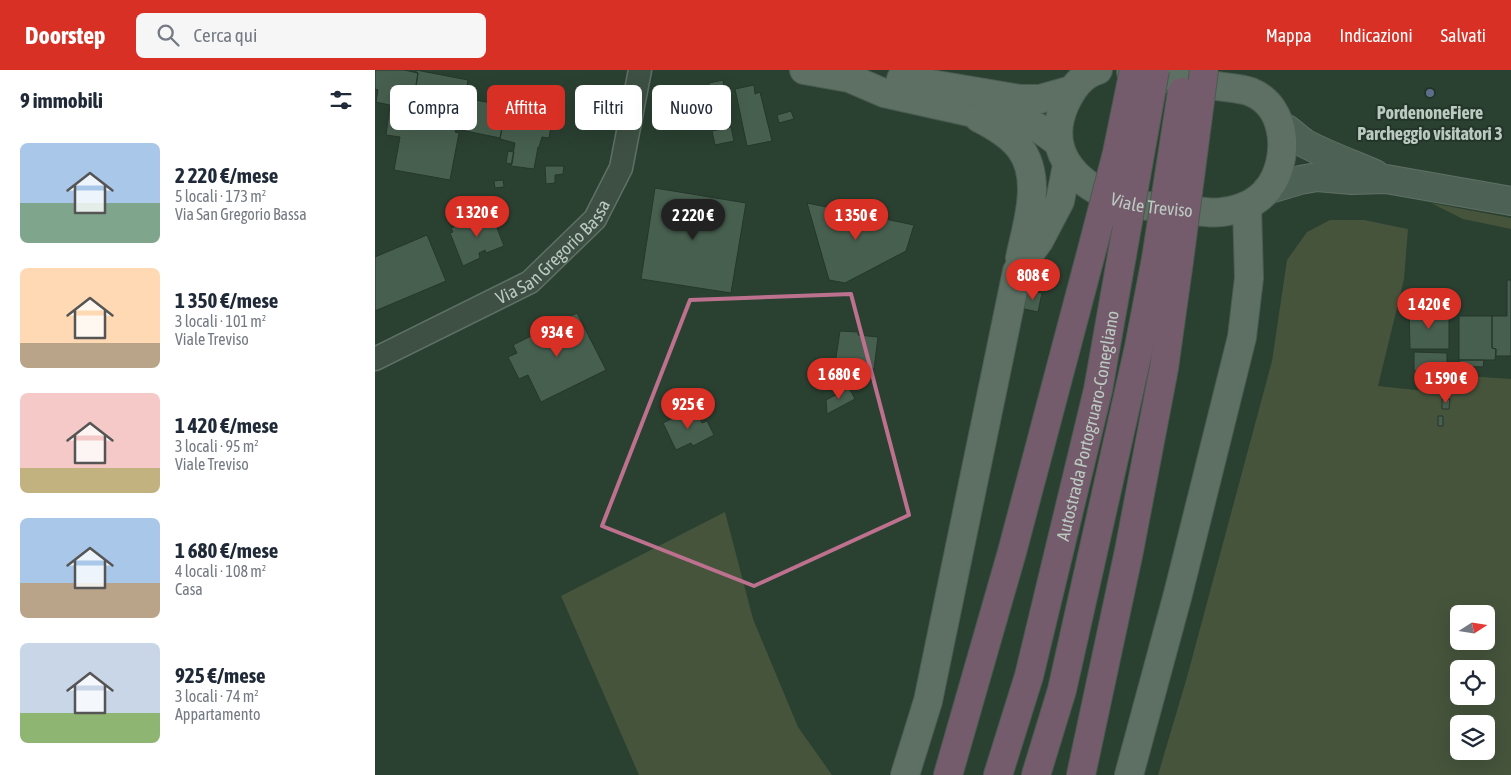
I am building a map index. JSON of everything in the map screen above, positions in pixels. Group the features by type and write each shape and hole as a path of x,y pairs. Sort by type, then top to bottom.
{"highway":[{"path":"948,775 1012,552 1094,242 1117,153 1134,70"},
{"name":"Autostrada Portogruaro-Conegliano","path":"998,775 1029,676 1095,400 1155,70"},
{"name":"Autostrada Portogruaro-Conegliano","path":"1036,775 1062,690 1137,357 1167,260 1186,70"},
{"path":"1081,775 1129,552 1160,387 1167,260 1204,70"}],"main road":[{"name":"Viale Treviso","path":"804,70 849,78 888,76 1020,99 1040,99 1071,90"},
{"name":"Viale Treviso","path":"1062,153 1060,116 1071,90 1081,80 1098,70"},
{"name":"Viale Treviso","path":"1120,70 1251,92 1270,105 1281,126 1282,155 1277,173 1257,198"},
{"name":"Viale Treviso","path":"849,78 884,93 1037,127 1062,153 1084,182 1114,198 1151,206 1220,213 1300,180 1317,177 1352,180 1386,179 1511,201"},
{"path":"905,775 928,701 1032,201 1032,181 1020,148 995,127 965,110"},
{"name":"Viale Treviso","path":"1281,126 1303,142 1325,154 1386,179"},
{"path":"1017,271 1039,241 1060,201 1062,153"},
{"path":"1129,775 1178,594 1242,337 1257,198"}],"street":[{"name":"Via San Gregorio Bassa","path":"375,359 529,282 595,219 621,168 639,70"}],"highlighted area":[{"path":"851,294 909,515 754,586 602,526 690,300"}],"green space":[{"path":"1431,203 1511,218 1511,229 1463,219"},
{"path":"1330,220 1364,220 1408,229 1404,279 1378,386 1453,394 1454,375 1511,379 1511,775 1158,775 1187,677 1272,361 1287,260 1307,232"},
{"path":"725,512 753,619 798,727 832,775 639,775 561,596"}],"building":[{"path":"375,70 404,70 418,73 416,85 390,85 390,105 376,102 378,90 375,89"},
{"path":"416,70 468,80 467,85 416,85 418,73"},
{"path":"723,80 724,85 709,85 709,83"},
{"path":"754,85 755,94 760,92 772,141 747,146 735,89"},
{"path":"477,100 487,102 487,130 502,130 500,138 461,130 477,130"},
{"path":"390,105 390,130 456,130 455,132 459,133 450,180 394,170 400,137 386,135"},
{"path":"791,111 794,119 779,123 777,115"},
{"path":"731,127 734,141 715,145 712,131 731,130"},
{"path":"502,130 550,130 549,138 542,137 534,169 511,166 515,143 500,139"},
{"path":"508,151 514,152 512,164 506,163"},
{"path":"545,166 564,166 563,174 555,175 555,183 546,184"},
{"path":"503,180 504,187 495,188 494,181"},
{"path":"655,188 746,203 731,293 641,279"},
{"path":"807,203 914,225 906,251 845,283 829,280"},
{"path":"490,214 496,215 499,220 497,228 504,246 486,253 485,250 479,253 480,258 463,266 450,233 453,232 451,228"},
{"path":"427,235 446,281 375,311 375,257"},
{"path":"1507,280 1511,280 1511,356 1496,356 1496,349 1492,348 1492,316 1507,316"},
{"path":"1027,290 1042,293 1038,312 1024,309"},
{"path":"1409,310 1449,311 1449,349 1410,349"},
{"path":"577,313 606,370 541,402 528,375 519,379 508,357 517,353 513,345"},
{"path":"1459,316 1492,316 1492,348 1496,349 1495,360 1459,360"},
{"path":"840,331 858,332 858,335 878,337 874,369 835,364"},
{"path":"1414,352 1447,353 1447,371 1414,371"},
{"path":"1459,360 1484,360 1483,367 1460,366"},
{"path":"838,365 846,366 845,376 837,374"},
{"path":"1443,371 1443,383 1418,385 1417,372"},
{"path":"849,388 855,399 827,414 826,400"},
{"path":"1442,399 1450,399 1449,409 1442,409"},
{"path":"694,408 702,423 707,421 714,435 693,446 691,443 676,450 663,423"},
{"path":"1438,416 1443,416 1443,426 1438,426"}],"place":[{"name":"PordenoneFiere Parcheggio visitatori 3","path":"1430,93"}]}
